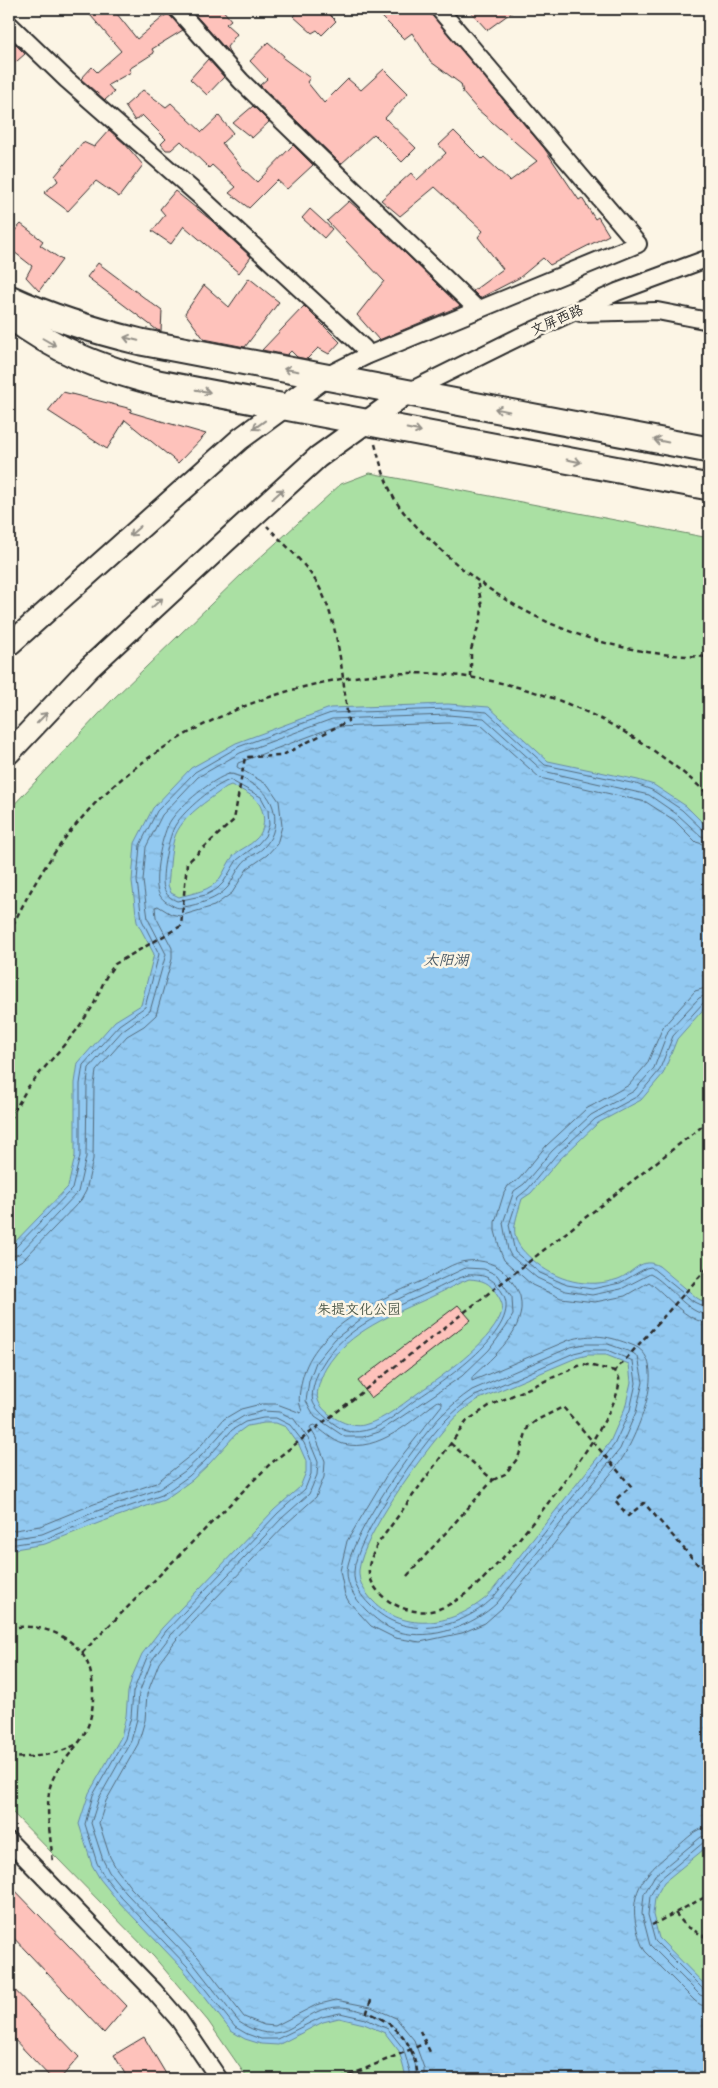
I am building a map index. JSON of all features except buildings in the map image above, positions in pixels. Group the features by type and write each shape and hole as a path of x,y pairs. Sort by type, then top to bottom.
{"highway":[{"path":"9,298 52,317 103,333 709,450"},
{"path":"9,315 48,342 96,364 158,383 368,421 709,487"}],"main road":[{"path":"9,645 240,439 326,376"},
{"path":"9,753 89,668 318,458 408,392"}],"street":[{"path":"177,9 241,81 478,310"},
{"path":"326,376 366,356 638,244 439,9"},
{"path":"9,24 67,80 210,205 364,348 366,356"},
{"name":"文屏西路","path":"408,392 520,336 617,292 709,258"},
{"path":"574,313 657,311 709,320"},
{"path":"9,1841 154,1991 179,2020 219,2079"}],"path":[{"path":"368,421 382,472 395,499 424,534 476,580 525,611 561,628 599,641 637,650 676,656 709,657"},
{"path":"9,1120 10,1114 28,1087 76,1032 94,1006 106,977 115,964 181,926 187,863 234,820 245,757 280,756 348,721 343,679 332,621 323,594 314,577 299,559 255,515"},
{"path":"471,677 471,650 482,612 476,580"},
{"path":"9,933 45,866 62,842 100,798 144,761 192,731 243,707 295,690 343,679 400,672 426,672 471,677 532,691 584,711 646,747 682,772 709,795"},
{"path":"82,1653 272,1462 709,1122"},
{"path":"615,1371 709,1266"},
{"path":"583,1364 615,1371 619,1378 617,1390 593,1440 576,1467 527,1530 480,1582 458,1598 438,1610 413,1611 395,1605 379,1592 370,1578 369,1564 377,1545 467,1421 489,1406 583,1364"},
{"path":"407,1576 493,1480 505,1474 518,1458 528,1427 562,1407 593,1440 631,1486 615,1500 628,1516 644,1503 700,1567 709,1559"},
{"path":"450,1443 493,1480"},
{"path":"9,1628 27,1627 46,1630 69,1641 82,1653 91,1672 94,1700 90,1720 78,1744 59,1767 50,1789 51,1840 56,1890"},
{"path":"9,1758 36,1758 54,1754 78,1744"},
{"path":"652,1925 709,1895"},
{"path":"676,1913 686,1926 709,1939"},
{"path":"371,2000 367,2012 394,2026 404,2037 417,2063 418,2079"},
{"path":"420,2031 430,2054"},
{"path":"341,2079 426,2043"}],"green space":[{"name":"太阳湖","path":"370,473 709,538 709,2079 248,2079 208,2021 154,1957 9,1809 9,810 112,700 243,573 341,484"}],"water":[{"name":"太阳湖","path":"448,704 489,707 548,761 654,785 686,806 709,829 709,1003 677,1039 663,1074 641,1100 598,1123 560,1159 531,1193 522,1199 516,1218 515,1232 519,1246 525,1253 542,1267 562,1278 584,1283 607,1282 624,1276 642,1264 653,1263 697,1298 709,1305 709,1845 664,1882 655,1898 653,1915 659,1938 709,1989 709,2079 405,2079 399,2051 385,2033 364,2024 339,2018 323,2022 278,2045 261,2044 245,2039 231,2031 183,1969 117,1900 100,1879 92,1865 79,1824 89,1793 121,1737 126,1716 128,1692 142,1654 162,1628 274,1510 300,1487 306,1472 306,1461 299,1445 286,1427 276,1423 247,1426 236,1434 192,1480 164,1500 45,1544 9,1550 9,1260 11,1246 68,1187 75,1156 75,1083 78,1063 115,1021 141,1005 154,954 137,922 132,881 135,843 153,808 191,768 236,743 330,708","holes":["231,785 252,796 260,805 264,821 262,831 251,844 234,855 220,878 212,886 179,897 171,893 168,885 170,862 174,839 178,831 189,816","469,1279 488,1284 497,1294 502,1307 498,1321 481,1343 446,1373 396,1409 381,1419 364,1425 352,1425 338,1420 325,1411 317,1397 319,1384 326,1368 346,1344 387,1317","588,1355 606,1355 629,1364 631,1382 625,1408 610,1442 488,1596 475,1606 461,1614 430,1622 415,1622 399,1618 385,1611 372,1600 365,1590 361,1583 359,1570 363,1555 382,1516 424,1455 454,1418 477,1400 576,1358"]}],"park label":[{"name":"朱提文化公园","path":"359,1309"}]}
